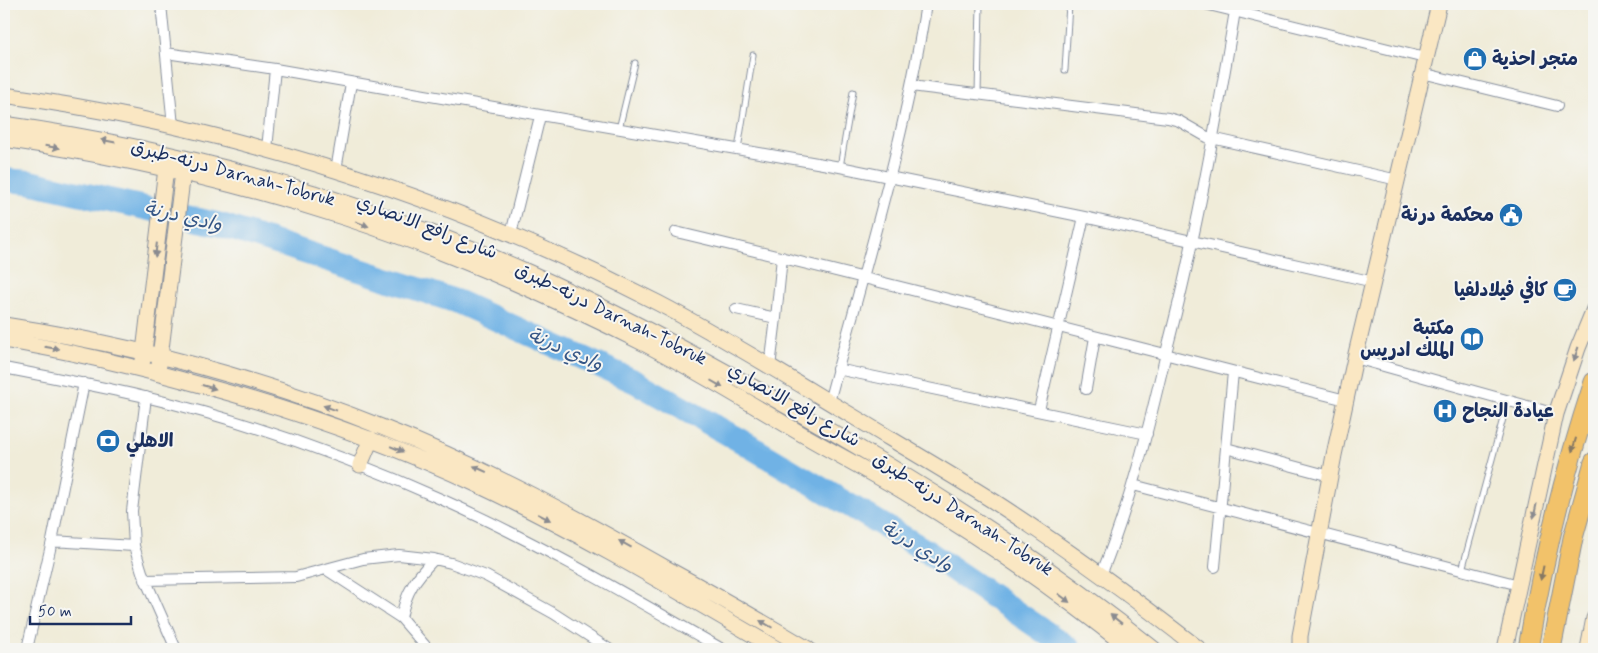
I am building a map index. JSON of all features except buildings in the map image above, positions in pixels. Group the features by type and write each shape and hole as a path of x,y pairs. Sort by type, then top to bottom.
{"highway":[{"path":"1528,649 1541,577 1566,475 1594,382"},
{"path":"1552,649 1563,586 1594,462"}],"street":[{"path":"161,4 173,126"},
{"path":"829,402 890,177 911,86 926,4"},
{"path":"1206,4 1557,106"},
{"path":"1291,649 1300,642 1330,476 1355,358 1439,4"},
{"path":"1101,575 1116,539 1133,485 1193,242 1235,11"},
{"path":"166,53 274,69 840,167 1084,217 1374,282"},
{"path":"267,148 274,69"},
{"path":"336,170 351,83"},
{"path":"911,86 1168,118 1179,121 1200,134 1213,139 1398,180"},
{"path":"4,95 84,107 205,132 267,148 391,188 512,234 618,283 770,366 1000,506 1101,575 1199,649"},
{"path":"512,234 540,116"},
{"name":"درنه-طبرق Darnah-Tobruk","path":"4,124 84,136 168,154 302,189 427,231 530,273 681,348 816,422 942,498 1061,578 1154,649"},
{"name":"شارع رافع الانصاري","path":"4,140 84,153 165,177 182,173 296,203 410,240 534,292 648,346 856,463 962,528 1056,593 1130,649"},
{"path":"142,369 168,154"},
{"path":"158,373 184,158"},
{"path":"1039,410 1084,217"},
{"path":"676,232 862,277 1346,400"},
{"path":"770,366 782,257"},
{"path":"736,309 776,318"},
{"path":"1505,649 1556,414 1578,348 1594,309"},
{"path":"681,348 690,321"},
{"path":"4,325 161,348 227,374 333,408 384,428 469,464 589,524 808,649"},
{"path":"1086,389 1095,337"},
{"path":"4,340 59,349 158,373 249,399 371,439 470,481 556,524 777,649"},
{"path":"1355,358 1556,414"},
{"path":"4,368 146,397 230,420 360,465 484,519 722,649"},
{"path":"837,369 1147,434"},
{"path":"1216,567 1233,372"},
{"path":"27,649 52,541 84,383"},
{"path":"146,397 132,511 134,546 145,580 176,649"},
{"path":"360,465 371,439"},
{"path":"1226,448 1330,476"},
{"path":"1133,485 1519,585"},
{"path":"52,541 134,546"},
{"path":"145,580 296,577 327,570 345,563 381,556 399,555 434,559 486,576 553,613 609,649"},
{"path":"401,618 409,590 416,578 434,559"},
{"path":"327,570 401,618 428,649"},
{"path":"1588,649 1594,618"}],"lane":[{"path":"978,94 980,4"},
{"path":"1065,70 1069,4"},
{"path":"738,149 753,55"},
{"path":"618,130 635,62"},
{"path":"840,167 853,92"},
{"path":"1462,570 1508,400"}],"waterway":[{"name":"وادي درنة","path":"4,180 29,182 221,225 458,302 636,382 741,441 923,549 1070,649"}],"place":[{"name":"متجر احذية","path":"1475,59"},
{"name":"محكمة درنة","path":"1511,215"},
{"name":"كافي فيلادلفيا","path":"1565,290"},
{"name":"مكتبة الملك ادريس","path":"1472,339"},
{"name":"عيادة النجاح","path":"1445,411"},
{"name":"الاهلي","path":"108,441"}]}
